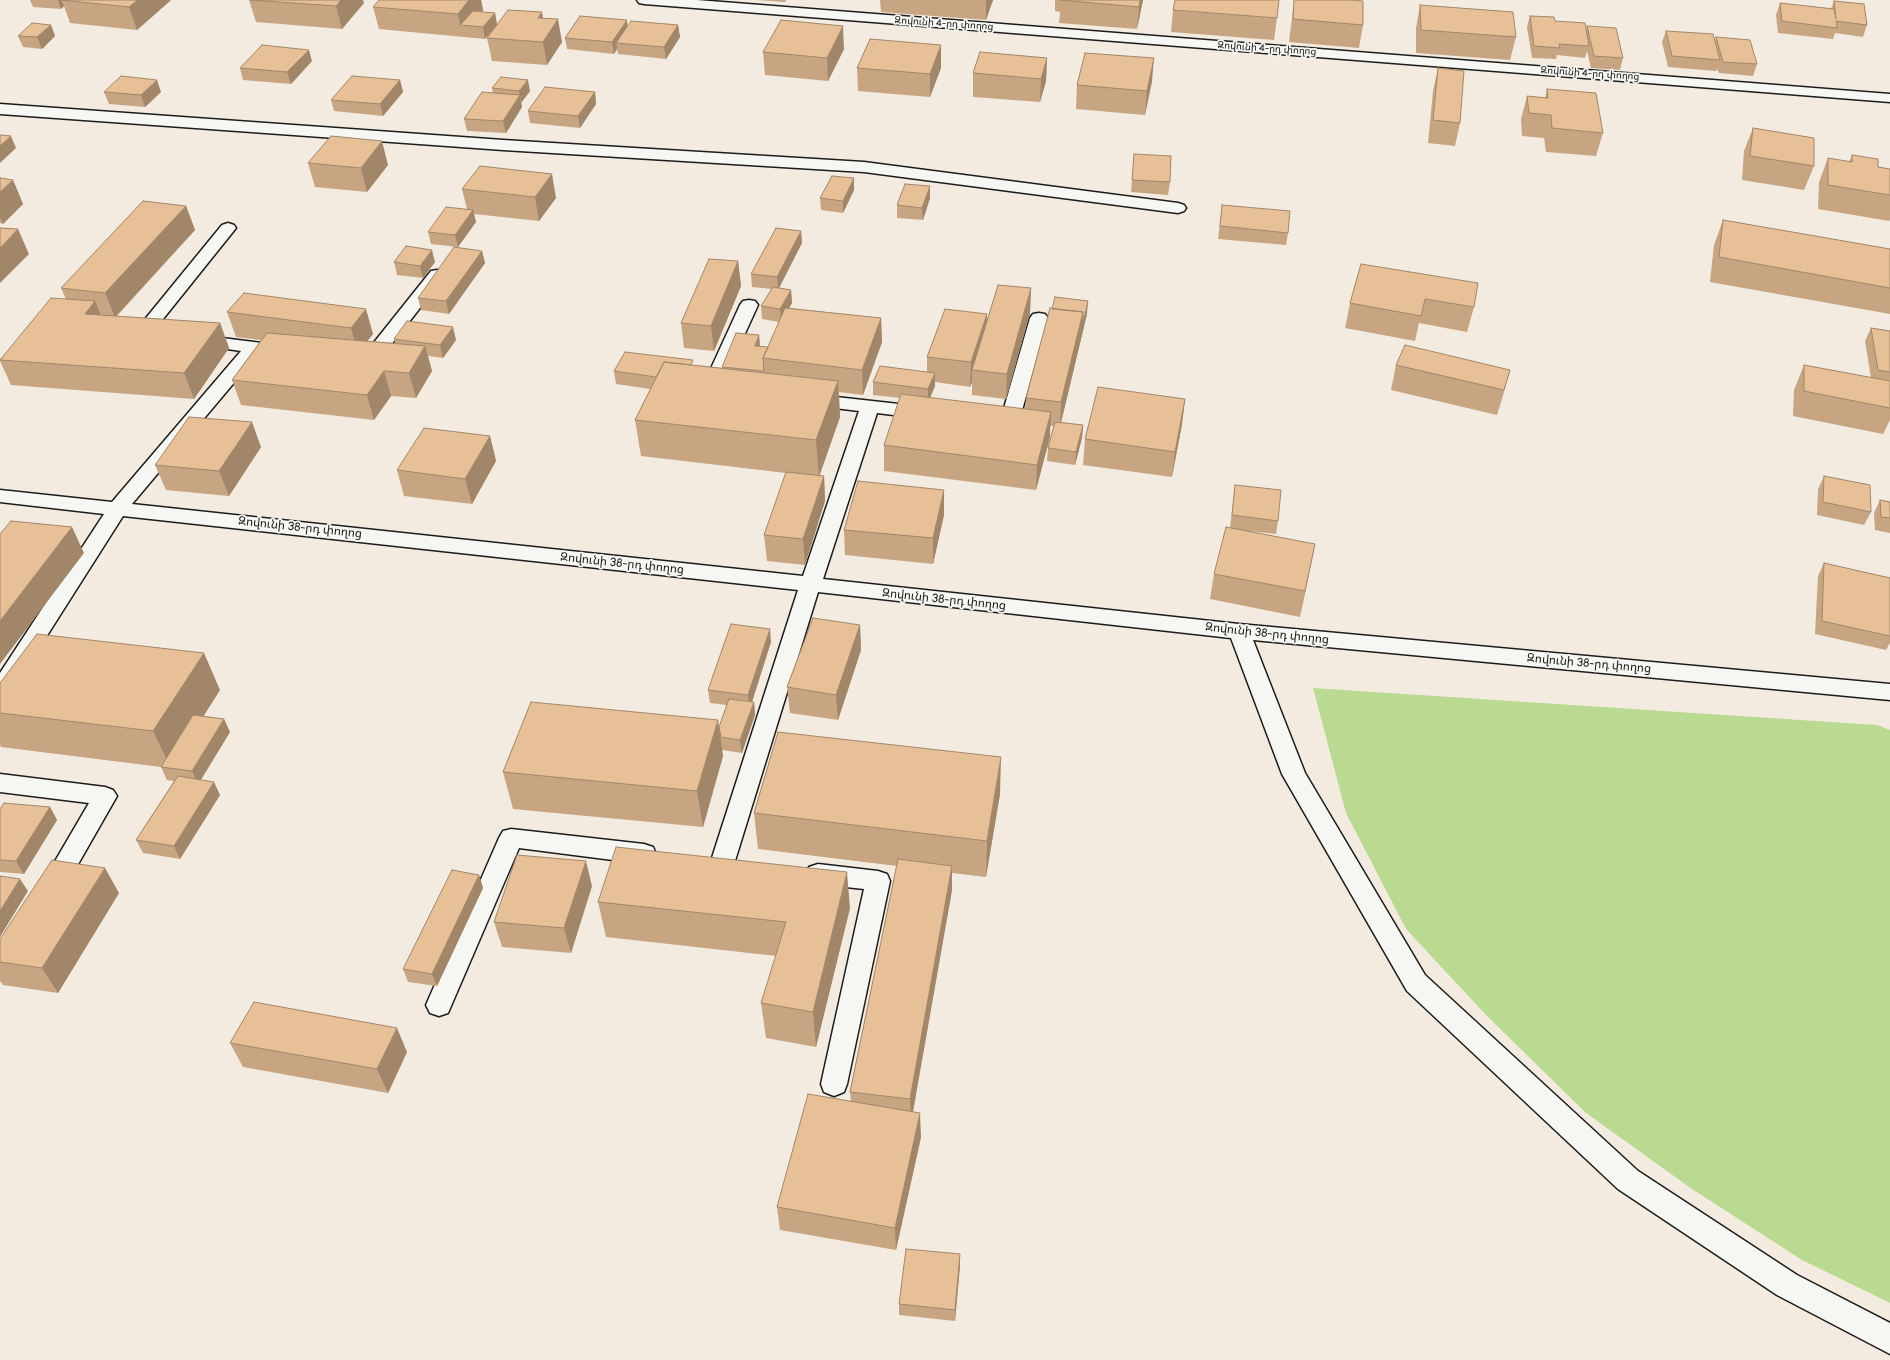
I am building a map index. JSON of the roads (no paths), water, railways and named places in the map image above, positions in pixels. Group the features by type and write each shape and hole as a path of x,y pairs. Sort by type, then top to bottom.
{"street":[{"name":"Զովունի 4-րդ փողոց","path":"644,0 1890,98"},
{"path":"0,109 503,145 864,167 1178,208"},
{"path":"228,228 143,333 300,352"},
{"path":"346,358 369,361 437,275"},
{"path":"733,390 711,388 749,305"},
{"path":"979,418 1010,421 1039,318"},
{"path":"0,691 118,508 254,347"},
{"path":"794,398 940,414"},
{"path":"722,864 810,585 870,407"},
{"name":"Զովունի 38-րդ փողոց","path":"0,496 1239,631 1890,692"},
{"path":"1239,631 1294,774 1416,983 1628,1180 1787,1285 1890,1340"},
{"path":"0,783 105,796 40,908"},
{"path":"439,1005 511,838 667,857"},
{"path":"800,872 878,881 834,1084"}]}
